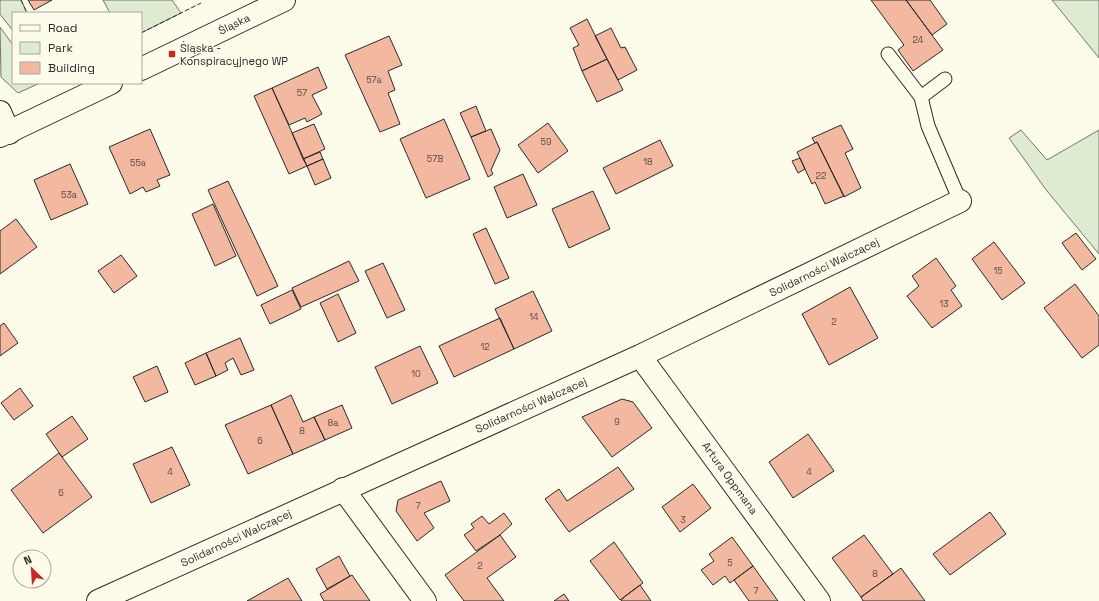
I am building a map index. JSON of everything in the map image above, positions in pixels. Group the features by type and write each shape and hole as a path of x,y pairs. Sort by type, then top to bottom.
{"street":[{"name":"Śląska","path":"142,69 284,0"},
{"path":"0,112 4,134 110,84"},
{"name":"Solidarności Walczącej","path":"98,601 640,356 960,201"},
{"name":"Artura Oppmana","path":"640,356 819,601"},
{"path":"344,489 425,601"}],"lane":[{"path":"888,54 921,97 928,126 960,201"},
{"path":"921,97 945,79"}],"green space":[{"path":"0,0 21,0 27,12 12,12 12,30 0,14"},
{"path":"103,0 172,0 181,13 142,32 142,12 109,12"},
{"path":"1052,0 1099,0 1099,58"},
{"path":"0,27 12,44 12,84 38,84 18,93 1,77"},
{"path":"1021,130 1047,160 1099,130 1099,254 1047,191 1009,138"}],"building":[{"path":"28,0 52,0 34,10"},
{"path":"871,0 906,0 943,50 913,71 898,50 904,45"},
{"path":"906,0 930,0 947,24 932,35"},
{"path":"587,19 607,59 582,71 573,48 579,45 570,28"},
{"path":"611,28 621,48 625,47 637,70 618,80 595,36"},
{"path":"389,36 402,65 388,71 395,90 388,93 400,124 380,132 345,55"},
{"path":"607,59 623,90 597,102 582,71"},
{"path":"318,67 327,88 312,95 322,114 307,122 305,118 289,125 272,88"},
{"path":"272,88 307,166 289,174 254,96"},
{"path":"476,106 486,131 471,137 460,113"},
{"path":"444,119 470,179 426,198 400,139"},
{"path":"548,123 568,151 538,173 518,145"},
{"path":"314,124 325,149 303,159 292,133"},
{"path":"841,125 853,149 845,153 861,188 844,197 817,142 815,143 812,138"},
{"path":"150,129 170,175 157,180 160,186 146,192 143,187 130,194 109,147"},
{"path":"491,129 500,150 491,170 493,174 488,177 471,137"},
{"path":"660,140 673,166 616,194 603,168"},
{"path":"817,142 844,196 825,204 815,182 812,184 797,152"},
{"path":"320,152 323,159 307,166 303,159"},
{"path":"800,158 805,169 798,173 792,161"},
{"path":"323,159 331,178 315,185 307,166"},
{"path":"70,164 88,204 51,220 34,180"},
{"path":"523,174 537,205 507,218 494,187"},
{"path":"228,181 278,286 257,296 208,190"},
{"path":"593,191 610,229 569,248 552,209"},
{"path":"213,204 236,256 215,266 192,214"},
{"path":"16,219 37,247 0,274 0,231"},
{"path":"486,228 509,278 495,284 473,234"},
{"path":"1076,233 1096,259 1082,270 1062,243"},
{"path":"994,242 1025,283 1002,300 972,259"},
{"path":"121,255 137,276 114,293 98,271"},
{"path":"936,258 956,286 951,290 962,306 932,328 907,296 919,286 912,276"},
{"path":"349,261 359,281 301,307 292,288"},
{"path":"383,263 405,310 387,318 365,271"},
{"path":"1075,284 1099,316 1099,345 1082,358 1044,308"},
{"path":"850,287 878,338 829,365 802,314"},
{"path":"292,290 301,309 270,324 261,305"},
{"path":"533,291 552,331 514,349 495,309"},
{"path":"338,294 356,333 338,342 320,303"},
{"path":"500,318 514,349 454,377 439,346"},
{"path":"4,323 18,343 0,356 0,326"},
{"path":"240,338 254,370 241,375 233,358 225,363 228,370 216,376 206,353"},
{"path":"420,346 438,383 392,404 375,367"},
{"path":"206,353 216,376 195,385 185,363"},
{"path":"157,366 168,392 145,402 133,377"},
{"path":"20,388 33,406 14,420 1,403"},
{"path":"291,395 303,422 314,417 325,440 293,454 271,405"},
{"path":"622,399 633,402 652,428 612,457 582,417"},
{"path":"271,405 293,454 248,474 225,425"},
{"path":"342,405 352,428 325,440 314,417"},
{"path":"72,416 88,439 62,457 46,434"},
{"path":"808,434 834,471 793,498 769,462"},
{"path":"172,447 190,485 151,503 133,464"},
{"path":"59,453 92,497 43,533 11,490"},
{"path":"618,467 634,489 569,532 545,499 559,489 567,501"},
{"path":"441,481 450,501 424,513 434,528 417,541 396,511 398,500"},
{"path":"693,484 711,508 680,532 662,507"},
{"path":"990,512 1006,534 950,575 933,554"},
{"path":"504,513 512,524 500,535 476,551 464,535 474,528 471,524 482,516 489,524"},
{"path":"500,535 516,557 487,578 504,601 464,601 445,575"},
{"path":"864,535 893,574 861,597 832,558"},
{"path":"732,537 753,566 730,583 725,576 713,585 701,570 714,561 709,554"},
{"path":"614,542 643,583 620,600 590,561"},
{"path":"339,556 350,576 327,589 316,569"},
{"path":"753,566 778,601 749,601 734,580"},
{"path":"901,568 925,601 863,601 861,597"},
{"path":"352,575 370,601 324,601 320,594"},
{"path":"288,578 302,601 247,601"},
{"path":"640,585 651,601 621,601 624,597"},
{"path":"564,594 569,601 554,601"}],"fence":[{"path":"21,0 27,12"},
{"path":"142,32 201,3"}],"place":[{"name":"Śląska - Konspiracyjnego WP","path":"172,54"}]}
